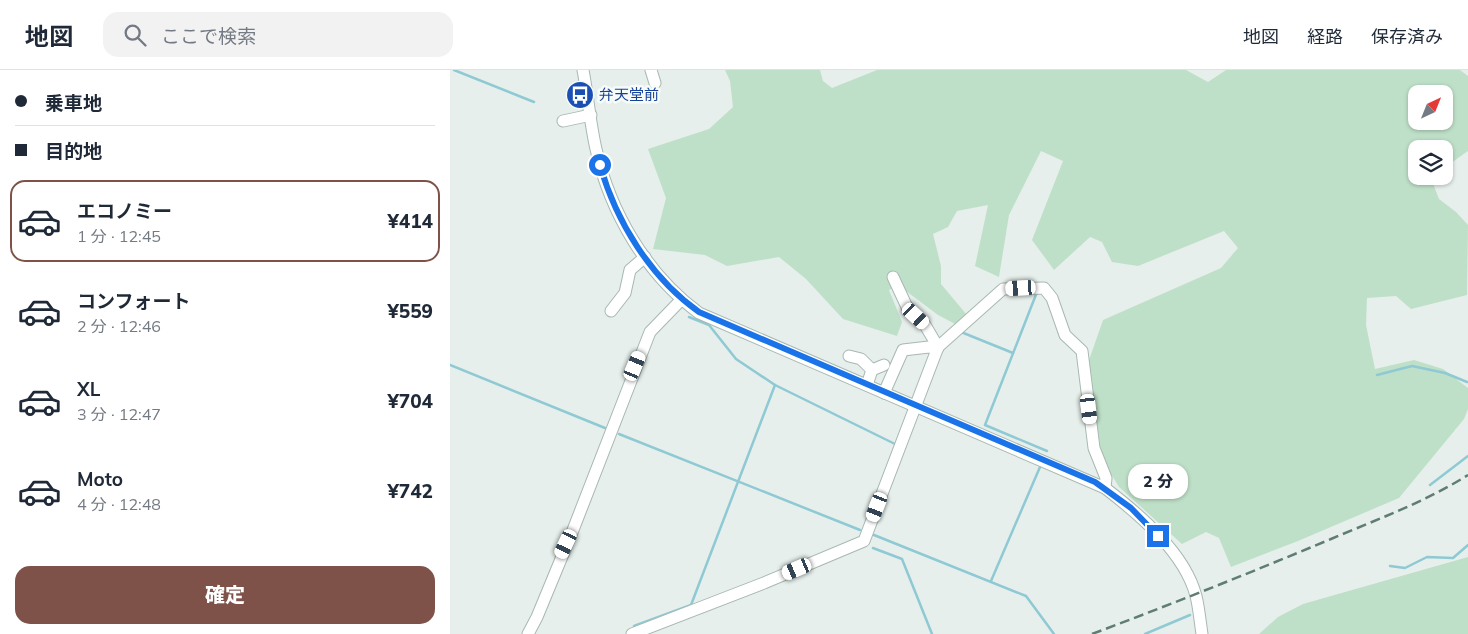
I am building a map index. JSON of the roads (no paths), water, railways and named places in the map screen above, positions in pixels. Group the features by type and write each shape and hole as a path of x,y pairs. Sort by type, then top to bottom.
{"street":[{"path":"583,70 596,148 612,201 630,235 645,257 660,278 681,300 699,312 1106,488 1149,525 1184,569 1196,594 1202,634"},
{"path":"651,70 655,83"},
{"path":"563,121 591,115"},
{"path":"611,311 625,293 630,270 645,257"},
{"path":"893,277 907,307 925,324 938,348"},
{"path":"632,634 764,583 864,540 938,348 1003,289 1044,288 1052,298 1065,335 1082,351 1094,448 1106,478 1106,488"},
{"path":"528,634 537,617 573,530 650,332 681,300"},
{"path":"884,393 903,350 929,346 938,348"},
{"path":"849,356 861,360 872,370"},
{"path":"867,385 872,370 884,365"}],"waterway":[{"path":"454,70 534,102"},
{"path":"1037,292 985,425 1047,451"},
{"path":"689,317 709,325 736,359 775,385 895,444"},
{"path":"961,332 1013,353"},
{"path":"450,365 605,428"},
{"path":"1377,375 1412,366 1445,373 1467,382"},
{"path":"635,628 634,626 691,605 775,385"},
{"path":"619,434 860,530"},
{"path":"1430,485 1468,456"},
{"path":"991,581 1040,467"},
{"path":"874,535 1026,596 1054,634"},
{"path":"1390,566 1405,568 1427,557 1453,558 1468,545"},
{"path":"873,548 902,559 932,634"},
{"path":"1145,634 1190,615"}],"railway":[{"path":"1092,634 1242,576 1384,517 1435,494 1468,475"}],"place":[{"name":"弁天堂前","path":"580,95"}]}
